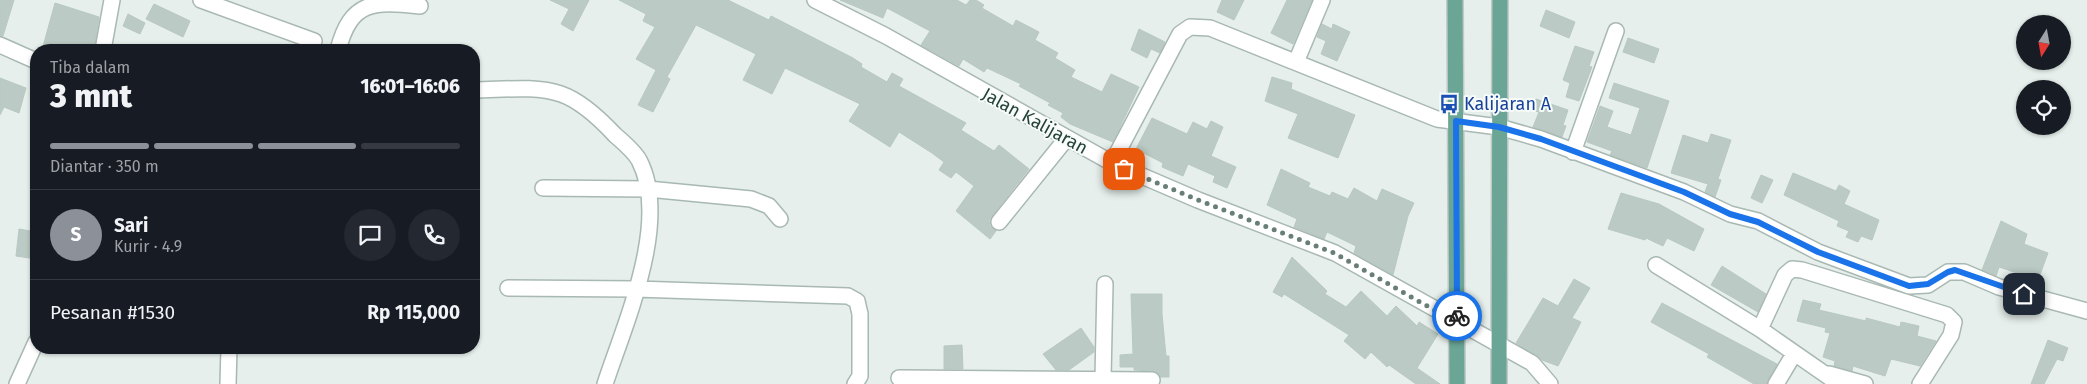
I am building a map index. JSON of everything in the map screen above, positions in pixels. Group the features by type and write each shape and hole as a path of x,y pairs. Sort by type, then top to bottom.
{"main road":[{"path":"1455,0 1457,384"},
{"path":"1499,384 1500,0"}],"street":[{"path":"104,44 112,0"},
{"path":"201,0 314,41"},
{"name":"Jalan Kalijaran","path":"815,0 886,36 1066,139 1112,163 1198,200 1334,253 1532,363 1550,384"},
{"path":"1296,62 1322,0"},
{"path":"340,44 346,26 356,12 366,6 384,2 420,6"},
{"path":"1112,163 1184,29 1198,26 1210,28 1437,119 1499,127 1684,192 1724,211 1758,222 1818,252 1909,286 1928,284 1948,272 1964,272 1999,287 2087,311"},
{"path":"1573,152 1616,31"},
{"path":"0,45 30,58"},
{"path":"480,90 543,90 562,94 574,100 606,125 638,157 648,189 650,222 648,247 605,384"},
{"path":"999,222 1066,139"},
{"path":"543,188 648,189 757,200 769,206 780,219"},
{"path":"1656,265 1760,329 1794,354 1825,372 1839,384"},
{"path":"1760,329 1784,275 1792,269 1802,270 1947,315 1954,322 1951,334 1920,384"},
{"path":"1103,378 1105,284"},
{"path":"508,288 636,289 841,296 853,298 857,301 860,314 860,376 855,384"},
{"path":"18,384 31,354"},
{"path":"228,354 228,384"},
{"path":"1776,384 1794,354"},
{"path":"1825,372 1865,384"},
{"path":"900,378 1038,381 1103,378 1152,380"}],"building":[{"path":"0,0 14,0 3,36 0,36"},
{"path":"550,0 589,0 573,31 561,24 569,9"},
{"path":"619,0 728,0 769,20 771,16 853,58 862,64 861,67 887,82 892,73 903,79 899,86 966,123 961,130 994,151 999,145 1029,169 989,220 990,226 996,231 990,239 956,211 974,186 956,172 951,178 939,170 944,162 932,153 899,132 890,147 849,121 860,104 785,68 772,94 743,80 756,54 696,25 667,77 670,79 653,112 638,105 656,70 636,59 655,27 643,21 646,14"},
{"path":"840,0 957,0 966,5 970,0 976,0 984,5 982,8 1013,26 1016,20 1039,32 1035,40 1058,53 1055,58 1075,70 1071,77 1102,92 1111,74 1139,87 1113,142 1070,124 1061,117 1063,113 1048,105 1050,103 1019,86 1021,84 987,68 984,72 963,59 959,66 921,45 930,31 887,8 883,18"},
{"path":"1222,0 1244,0 1234,20 1217,12"},
{"path":"1287,0 1312,0 1293,44 1271,33"},
{"path":"55,3 99,17 95,44 44,44"},
{"path":"154,4 190,21 183,37 146,19"},
{"path":"1546,10 1575,22 1569,38 1540,26"},
{"path":"128,14 145,23 140,34 123,26"},
{"path":"1322,24 1332,29 1333,24 1350,32 1337,61 1321,54 1326,41 1317,37"},
{"path":"1139,29 1165,42 1160,53 1151,49 1147,58 1131,50"},
{"path":"1628,38 1659,49 1654,63 1623,52"},
{"path":"1575,46 1594,52 1589,66 1592,67 1579,101 1566,97 1570,83 1563,80"},
{"path":"1272,77 1292,83 1291,89 1355,115 1338,158 1288,138 1298,114 1265,101"},
{"path":"0,78 26,88 19,113 4,107 0,115"},
{"path":"1614,83 1669,101 1647,168 1610,155 1612,151 1587,142 1600,106 1613,111 1607,127 1631,135 1640,108 1609,98"},
{"path":"1536,99 1568,110 1563,125 1566,126 1562,137 1533,127 1539,112 1532,110"},
{"path":"1152,118 1187,134 1193,122 1207,129 1211,121 1223,127 1211,156 1236,167 1227,188 1213,182 1215,176 1188,164 1183,176 1162,167 1163,163 1136,149"},
{"path":"1711,134 1731,140 1718,179 1721,180 1715,197 1705,192 1708,184 1671,173 1683,135 1708,143"},
{"path":"1281,169 1310,183 1308,187 1330,196 1332,192 1348,199 1354,188 1377,201 1382,189 1414,203 1408,216 1393,275 1354,253 1356,246 1327,232 1324,239 1294,227 1297,219 1267,205"},
{"path":"1793,173 1836,191 1839,185 1850,191 1844,204 1879,220 1872,240 1861,236 1858,242 1846,237 1849,231 1837,226 1839,221 1784,195"},
{"path":"1761,175 1773,180 1762,203 1751,198"},
{"path":"1621,193 1659,204 1704,229 1694,251 1667,238 1663,246 1646,238 1645,240 1608,229"},
{"path":"2001,221 2027,234 2024,244 2048,253 2038,280 1999,267 1996,276 1982,270"},
{"path":"19,229 30,231 30,258 16,256"},
{"path":"1292,257 1327,291 1325,294 1346,307 1361,291 1387,316 1396,306 1417,326 1419,322 1438,334 1417,368 1440,384 1416,384 1389,365 1387,367 1371,352 1365,359 1344,341 1349,335 1284,294 1282,297 1273,292"},
{"path":"1722,266 1766,294 1758,312 1711,285"},
{"path":"1574,279 1590,288 1572,318 1581,322 1558,366 1542,360 1516,343 1543,298 1558,306"},
{"path":"1131,294 1162,294 1166,356 1169,356 1169,377 1161,377 1153,371 1134,370 1134,367 1120,367 1120,355 1133,354"},
{"path":"1803,300 1821,304 1819,310 1866,321 1866,318 1900,327 1901,322 1919,326 1917,336 1936,341 1920,366 1891,359 1885,376 1853,366 1852,371 1834,366 1835,361 1823,357 1830,333 1825,332 1826,328 1797,321"},
{"path":"1662,303 1777,364 1767,384 1754,384 1707,357 1709,354 1651,322"},
{"path":"1081,328 1094,347 1094,352 1069,370 1056,370 1043,354"},
{"path":"2048,340 2068,348 2063,361 2057,359 2044,384 2031,384"},
{"path":"962,345 963,369 944,369 944,346"}],"way so far":[{"path":"1124,169 1334,253 1373,273 1457,323 1457,316"}],"place":[{"name":"Kalijaran A","path":"1449,104"}],"route":[{"path":"1457,316 1456,121 1499,127 1541,139 1684,192 1730,214 1747,218 1772,228 1818,252 1909,286 1928,284 1955,270 1999,287 2024,294"}]}
